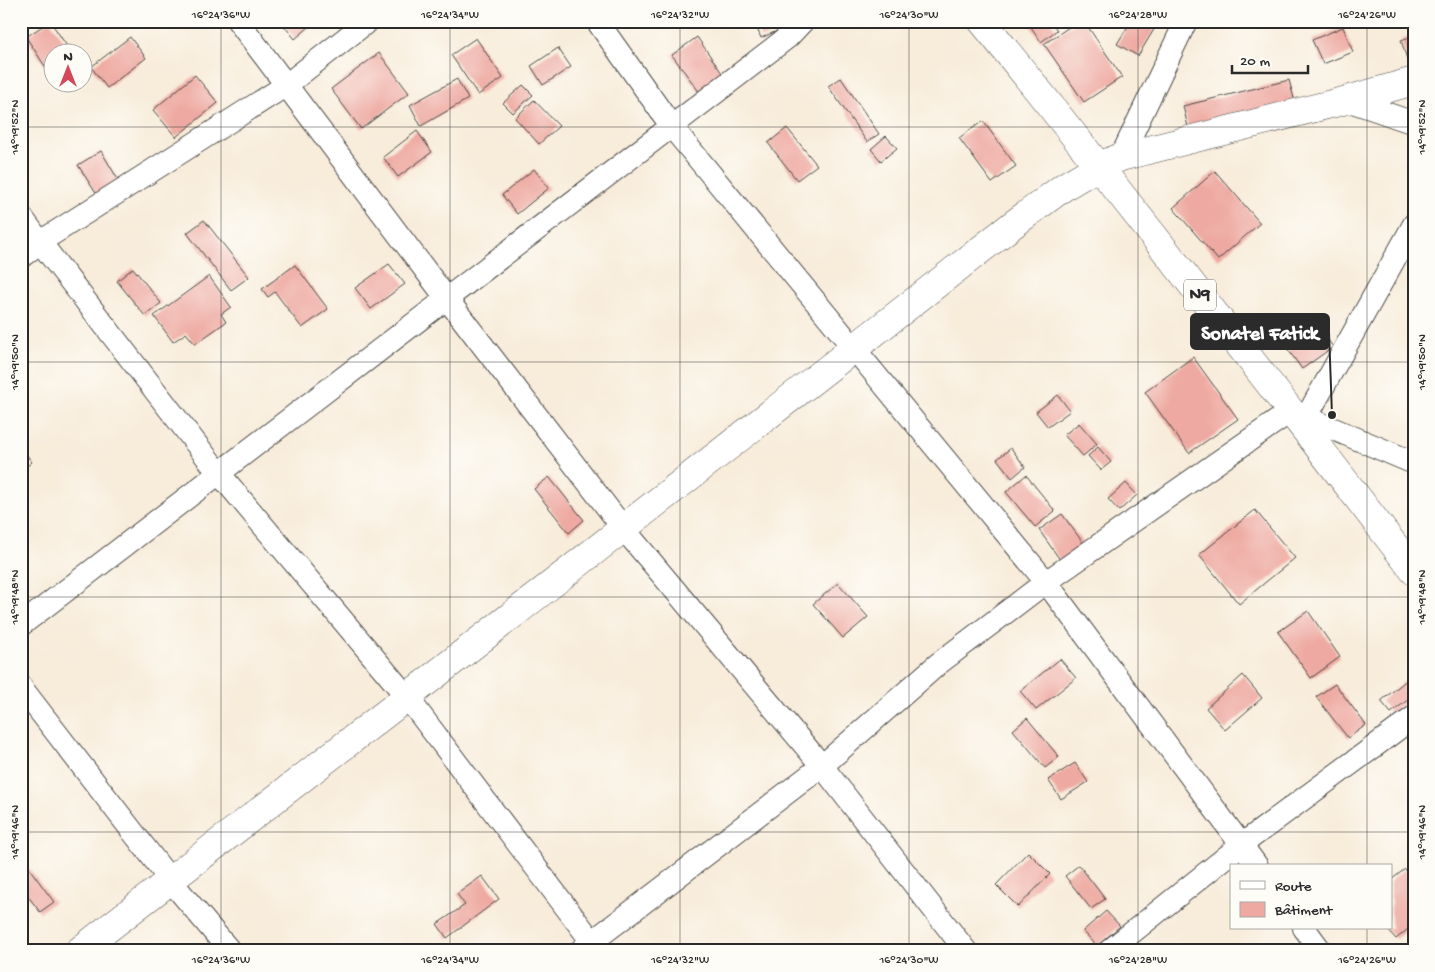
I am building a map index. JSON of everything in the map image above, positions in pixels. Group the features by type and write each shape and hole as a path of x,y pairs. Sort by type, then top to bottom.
{"street":[{"path":"238,21 446,299 623,528 822,766 966,951"},
{"path":"21,257 40,242 285,86 368,21"},
{"path":"597,21 672,127 1046,582 1255,864"},
{"path":"21,625 218,472 672,127 788,37 803,21"},
{"name":"N9","path":"982,21 1110,162 1414,571"},
{"path":"1110,162 1186,21"},
{"path":"79,951 1065,186 1110,162 1414,81"},
{"path":"1347,100 1414,124"},
{"path":"21,216 218,472 407,697 590,948 822,766 938,664 1046,582 1299,414 1414,224"},
{"path":"1299,414 1414,463"},
{"path":"21,687 170,880 230,951"},
{"path":"1109,951 1241,845 1414,717"},
{"path":"1306,930 1322,951"}],"building":[{"path":"50,21 64,42 42,42 42,62 26,37"},
{"path":"280,21 316,21 295,39"},
{"path":"754,21 784,21 786,27 761,38"},
{"path":"1027,21 1050,21 1057,30 1041,42"},
{"path":"1078,21 1084,21 1122,77 1084,102 1044,44"},
{"path":"1131,21 1159,21 1138,56 1117,44"},
{"path":"1343,27 1353,52 1323,64 1312,40"},
{"path":"1414,36 1414,68 1410,69 1401,40"},
{"path":"130,37 146,58 107,88 92,66"},
{"path":"697,37 724,76 700,93 672,55"},
{"path":"476,38 503,78 478,95 451,55"},
{"path":"558,48 571,67 543,85 531,66"},
{"path":"379,53 409,93 361,129 331,89"},
{"path":"195,75 218,103 176,137 153,110"},
{"path":"841,78 879,134 867,142 828,86"},
{"path":"457,79 468,99 421,126 410,105"},
{"path":"1289,80 1295,102 1188,127 1183,106"},
{"path":"523,85 533,95 513,113 503,103"},
{"path":"534,100 559,126 539,144 515,118"},
{"path":"983,121 1016,166 992,183 959,138"},
{"path":"787,128 817,165 797,180 768,143"},
{"path":"417,131 432,152 398,177 383,157"},
{"path":"886,136 897,148 881,161 871,149"},
{"path":"101,151 119,181 97,195 78,165"},
{"path":"534,169 549,188 517,214 502,195"},
{"path":"1215,171 1260,223 1218,260 1173,208"},
{"path":"204,220 249,277 231,290 187,233"},
{"path":"389,264 405,284 371,309 355,288"},
{"path":"295,265 328,309 302,328 275,292 268,297 262,289"},
{"path":"133,268 161,303 145,316 117,281"},
{"path":"209,276 231,307 221,314 226,322 195,344 186,333 173,342 154,316"},
{"path":"1317,325 1333,347 1302,369 1286,347"},
{"path":"1193,357 1238,419 1189,453 1145,392"},
{"path":"1058,395 1070,411 1048,427 1036,412"},
{"path":"1079,423 1097,444 1083,456 1064,435"},
{"path":"1098,447 1111,462 1101,470 1088,456"},
{"path":"21,448 32,462 21,471"},
{"path":"1011,448 1025,467 1012,478 997,459"},
{"path":"1026,475 1055,511 1035,527 1006,492"},
{"path":"549,477 584,520 569,533 534,489"},
{"path":"1126,483 1137,495 1119,511 1108,499"},
{"path":"1255,510 1295,558 1239,604 1199,555"},
{"path":"1062,514 1084,544 1061,561 1039,530"},
{"path":"838,583 868,617 843,638 813,604"},
{"path":"1308,611 1340,657 1311,678 1278,632"},
{"path":"1060,659 1076,678 1036,710 1020,691"},
{"path":"1243,675 1262,698 1225,730 1206,708"},
{"path":"1409,678 1414,683 1414,695 1391,713 1381,701"},
{"path":"1335,684 1366,725 1348,738 1316,697"},
{"path":"1027,718 1059,757 1045,768 1013,730"},
{"path":"1075,763 1088,782 1061,799 1048,780"},
{"path":"1028,852 1050,874 1018,907 996,885"},
{"path":"1079,865 1105,899 1091,909 1065,876"},
{"path":"29,868 54,902 40,912 21,887 21,873"},
{"path":"1405,869 1414,879 1414,924 1396,939 1388,930 1392,930 1392,879"},
{"path":"482,876 499,899 447,938 437,924 465,905 457,894"},
{"path":"1106,911 1120,926 1097,946 1083,931"}],"place":[{"name":"Sonatel Fatick","path":"1332,415"}]}
